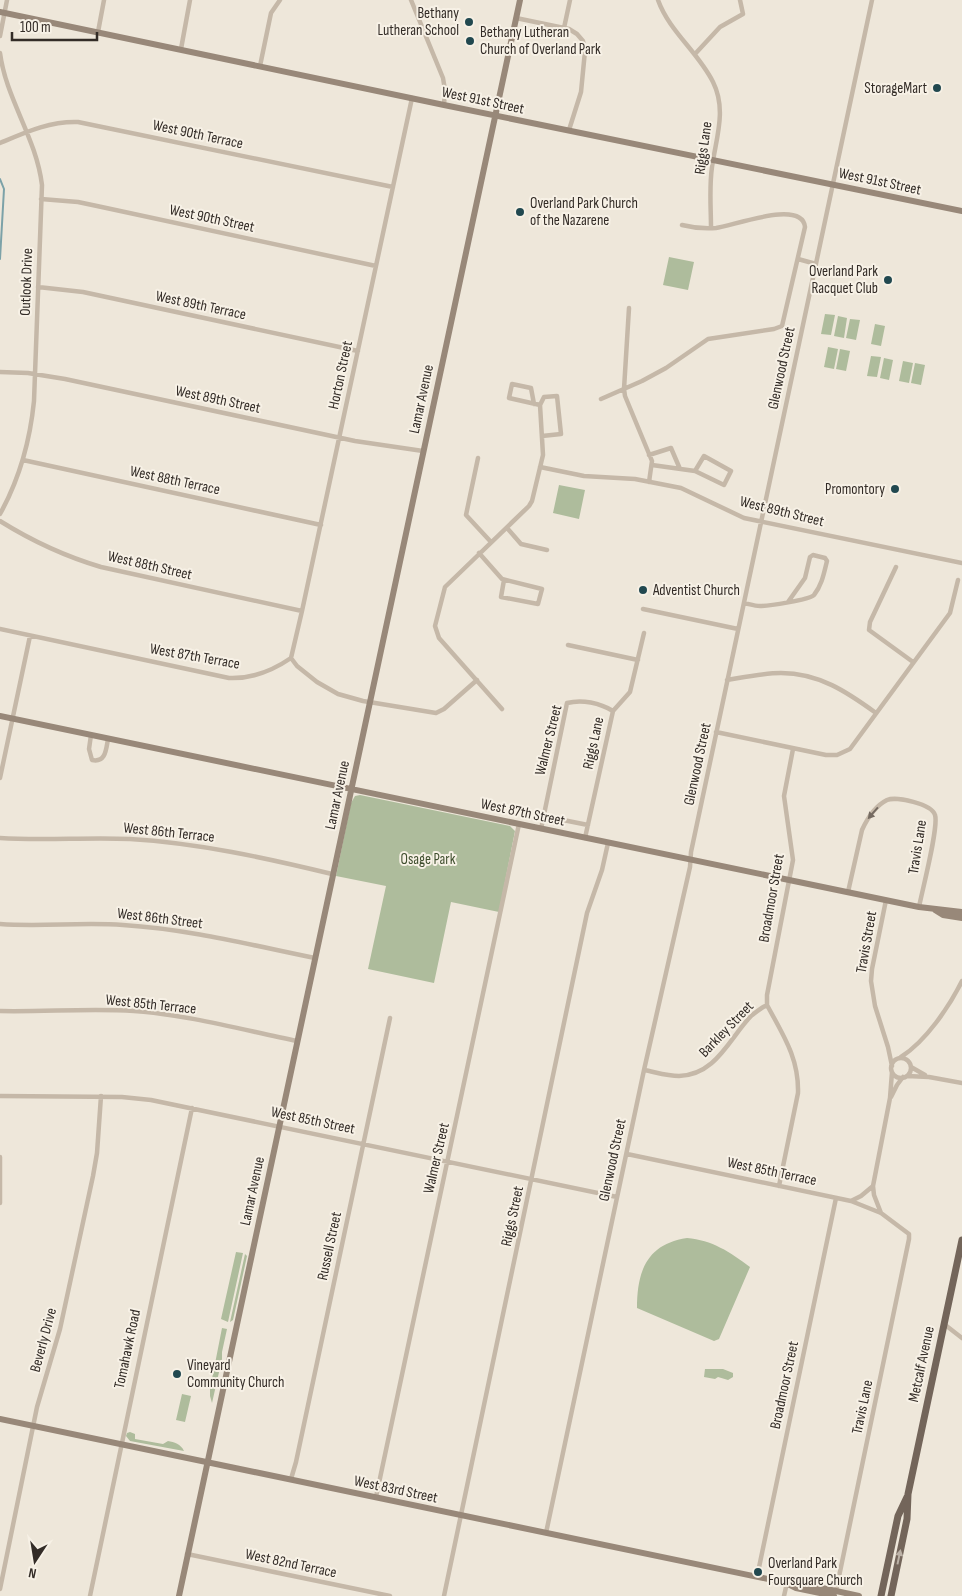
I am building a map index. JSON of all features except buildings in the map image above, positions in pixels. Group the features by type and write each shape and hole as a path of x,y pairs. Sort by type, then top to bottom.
{"main road":[{"name":"Metcalf Avenue","path":"891,1596 908,1518 908,1494 944,1324 959,1268 962,1240"},
{"name":"Metcalf Avenue","path":"881,1596 898,1516 908,1494"}],"street":[{"path":"0,36 2,12 7,0"},
{"path":"98,32 104,0"},
{"path":"181,49 190,0"},
{"path":"260,66 271,14 280,0"},
{"path":"412,0 443,78 445,90 444,105"},
{"name":"Lamar Avenue","path":"178,1596 520,0"},
{"path":"564,28 570,0"},
{"name":"Riggs Lane","path":"658,0 667,20 707,71 718,96 720,123 711,188 711,228"},
{"path":"695,54 720,27 743,14 740,0"},
{"name":"Glenwood Street","path":"546,1533 872,0"},
{"name":"West 91st Street","path":"2,12 962,211"},
{"path":"516,18 564,28 576,34 582,41 585,51 581,92 569,130"},
{"name":"Outlook Drive","path":"0,53 4,75 28,132 40,173 41,200 32,422 17,479 0,514"},
{"name":"Horton Street","path":"291,658 412,98"},
{"name":"West 90th Terrace","path":"0,143 55,122 78,122 393,187"},
{"name":"West 90th Street","path":"41,200 78,202 376,266"},
{"path":"601,399 666,368 708,339 780,328 784,321 804,224 797,217 776,214 702,229 682,225"},
{"path":"798,259 816,264"},
{"name":"West 89th Terrace","path":"38,287 83,292 358,352"},
{"path":"629,308 624,389 652,465 648,482"},
{"name":"West 89th Street","path":"0,372 35,374 85,383 340,438 423,451"},
{"path":"502,709 439,638 435,626 443,589 532,502 543,455 537,404 531,388 512,384 509,398 537,404"},
{"path":"537,404 544,397 557,396 561,434 542,436"},
{"path":"649,455 671,448 680,469"},
{"path":"652,465 695,471 724,485 731,471 704,456 695,471"},
{"path":"478,458 466,515 491,542"},
{"name":"West 88th Terrace","path":"23,460 321,525"},
{"name":"West 89th Street","path":"540,467 584,476 629,478 688,490 739,516 761,522 962,563"},
{"name":"West 88th Street","path":"0,521 38,544 85,562 302,611"},
{"path":"507,528 522,544 547,550"},
{"path":"480,553 504,580 542,589 538,604 501,597 504,580"},
{"path":"744,603 761,606 788,602 808,598 814,595 823,578 826,559 810,557 805,578 788,602"},
{"path":"896,566 870,622 869,630 914,662"},
{"path":"716,732 826,755 850,749 950,613 958,580"},
{"path":"643,609 738,629"},
{"name":"West 87th Terrace","path":"0,629 229,678 255,676 291,658"},
{"path":"568,645 638,660 644,633"},
{"path":"0,778 30,636"},
{"path":"291,658 297,666 327,688 351,698 436,713 444,709 477,680"},
{"name":"Riggs Lane","path":"585,838 613,711 630,692 638,660"},
{"path":"728,680 782,673 809,677 838,687 876,713"},
{"name":"Walmer Street","path":"541,829 568,703 577,700 606,706 613,711"},
{"name":"West 87th Street","path":"0,716 886,900 962,912"},
{"path":"91,735 89,748 92,760 102,759 108,739"},
{"name":"Broadmoor Street","path":"767,1005 766,995 793,860 793,850 784,809 784,796 792,748"},
{"name":"Travis Lane","path":"848,892 862,830 866,821 878,807 894,798 931,808 936,817 932,846 919,906"},
{"path":"544,816 588,825"},
{"name":"Walmer Street","path":"376,1497 449,1162 519,824"},
{"name":"West 86th Terrace","path":"0,838 98,838 165,842 245,855 332,874"},
{"name":"Riggs Street","path":"444,1596 587,913 602,870 608,842"},
{"name":"Travis Street","path":"886,900 871,981 875,1006 892,1066"},
{"name":"West 87th Street","path":"934,909 943,915 962,918"},
{"name":"West 86th Street","path":"0,924 107,924 158,928 195,933 315,958"},
{"path":"881,1213 874,1195 873,1186 890,1098 892,1066 895,1061 916,1046 946,1009 962,982"},
{"path":"767,1005 794,1057 798,1081 798,1094 779,1186"},
{"name":"Barkley Street","path":"644,1070 676,1076 693,1074 703,1070 716,1060 751,1016 767,1005"},
{"name":"West 85th Terrace","path":"0,1010 104,1010 135,1012 192,1020 297,1041"},
{"name":"Russell Street","path":"291,1480 390,1018"},
{"path":"890,1098 897,1085 910,1071 911,1058 916,1046"},
{"name":"Travis Street","path":"888,1047 900,1058"},
{"path":"900,1058 907,1060 911,1066 929,1077"},
{"path":"892,1072 896,1076 929,1077 962,1083"},
{"name":"West 85th Street","path":"0,1096 101,1096 151,1100 617,1197"},
{"name":"Beverly Drive","path":"0,1590 37,1407 60,1329 91,1185 97,1153 101,1096"},
{"name":"Tomahawk Road","path":"90,1596 120,1444 192,1108"},
{"name":"West 85th Terrace","path":"627,1154 851,1201 881,1213 906,1230"},
{"path":"0,1157 0,1203"},
{"path":"851,1201 873,1186"},
{"name":"Broadmoor Street","path":"757,1577 836,1198"},
{"name":"Travis Lane","path":"835,1593 909,1239 909,1234 906,1230"},
{"path":"944,1324 962,1338"},
{"name":"West 83rd Street","path":"0,1419 757,1577 796,1588 859,1596"},
{"name":"West 82nd Terrace","path":"187,1554 390,1596"},
{"path":"784,1596 787,1584"}],"green space":[{"path":"669,257 694,262 688,290 663,285"},
{"path":"825,314 835,315 831,335 821,334"},
{"path":"838,316 847,318 844,338 834,336"},
{"path":"850,319 860,320 856,340 846,338"},
{"path":"875,324 885,326 881,346 871,344"},
{"path":"828,347 838,349 834,369 824,367"},
{"path":"840,349 850,351 846,371 836,369"},
{"path":"871,356 881,357 877,377 867,376"},
{"path":"884,358 893,360 889,380 880,378"},
{"path":"903,361 913,363 909,383 899,381"},
{"path":"915,363 925,365 921,385 911,383"},
{"path":"559,485 585,490 579,519 553,513"},
{"name":"Osage Park","path":"360,795 510,826 515,831 499,912 451,902 434,983 368,969 386,886 336,876 351,803 355,796"},
{"path":"687,1238 713,1244 750,1267 719,1339 714,1341 637,1308 639,1282 647,1261 662,1246"},
{"path":"236,1252 243,1253 228,1322 221,1319"},
{"path":"245,1254 247,1256 233,1320 230,1322"},
{"path":"222,1328 227,1329 212,1403 210,1389"},
{"path":"705,1369 723,1369 733,1373 733,1377 728,1380 718,1377 715,1379 704,1377"},
{"path":"182,1394 191,1396 185,1422 176,1420"},
{"path":"130,1432 135,1434 135,1439 163,1444 170,1441 179,1445 184,1451 130,1441 126,1436"}],"waterway":[{"path":"0,179 4,189 0,259"}],"place":[{"name":"Bethany Lutheran School","path":"469,22"},
{"name":"Bethany Lutheran Church of Overland Park","path":"470,41"},
{"name":"StorageMart","path":"937,88"},
{"name":"Overland Park Church of the Nazarene","path":"520,212"},
{"name":"Overland Park Racquet Club","path":"888,280"},
{"name":"Promontory","path":"895,489"},
{"name":"Adventist Church","path":"643,590"},
{"name":"Vineyard Community Church","path":"177,1374"},
{"name":"Overland Park Foursquare Church","path":"758,1572"}]}
